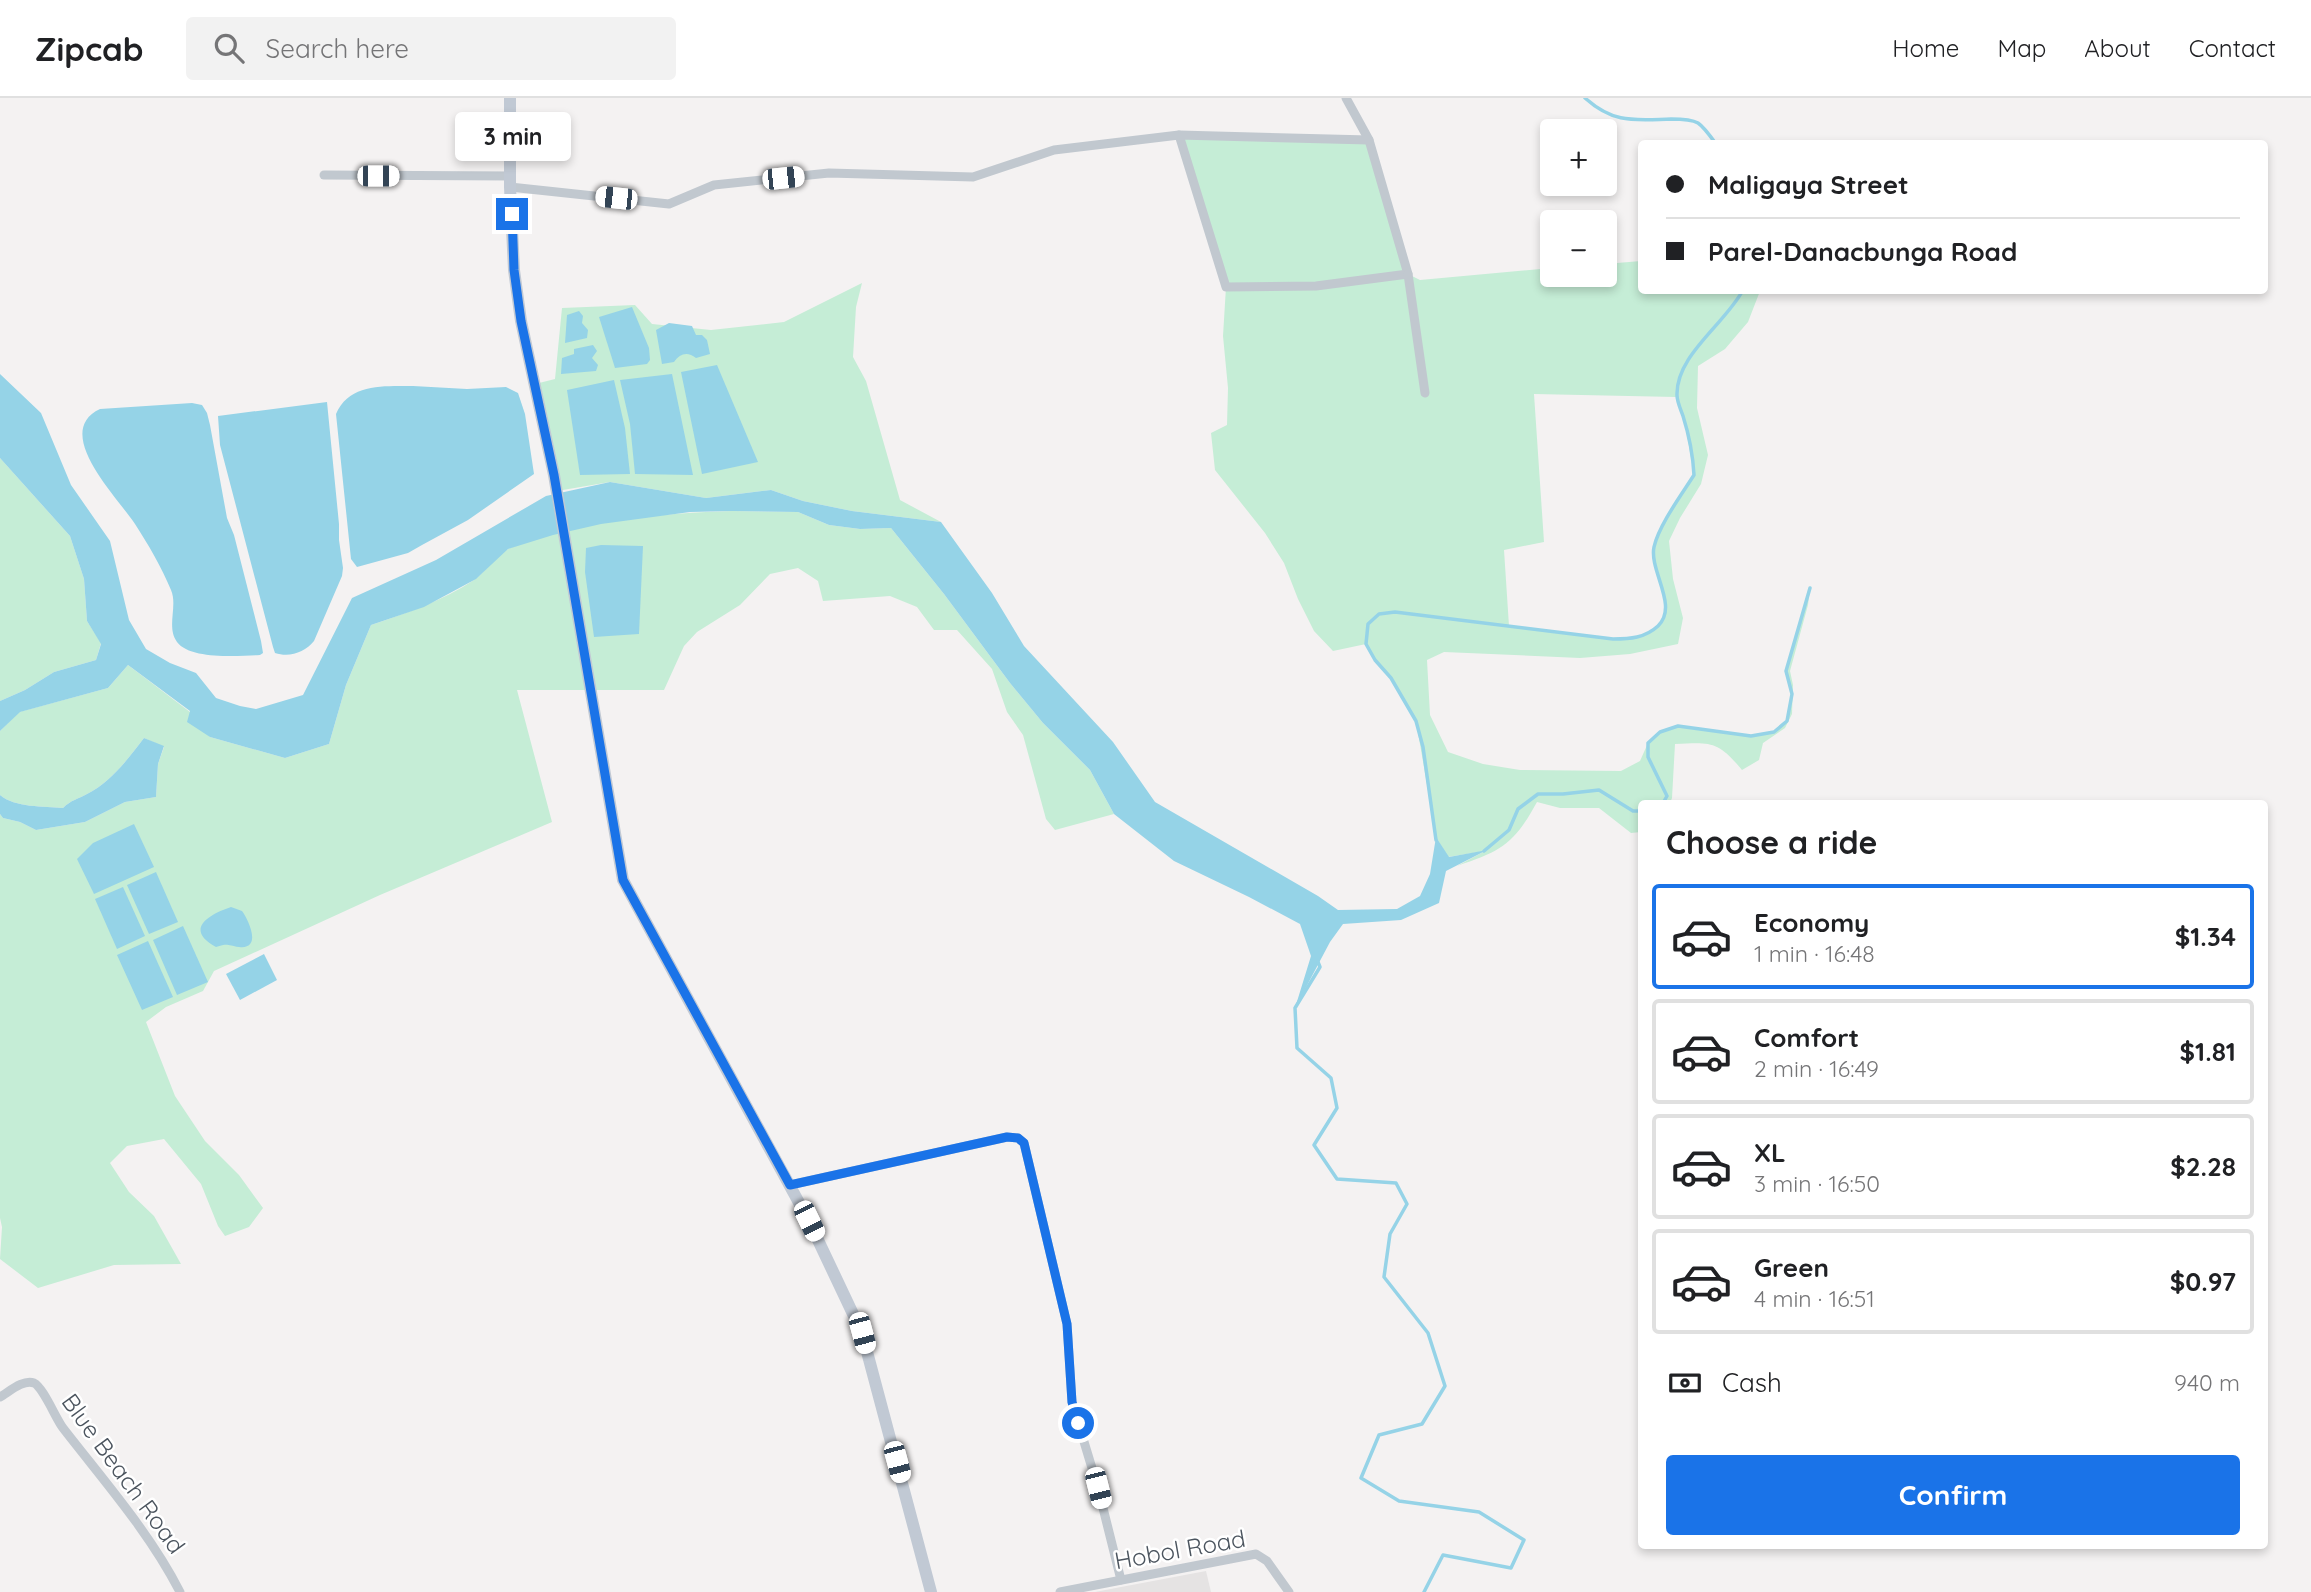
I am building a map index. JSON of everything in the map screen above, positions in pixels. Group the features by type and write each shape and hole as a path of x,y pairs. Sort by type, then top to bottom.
{"main road":[{"path":"510,98 514,270 521,321 554,475 623,880 790,1185 862,1333 931,1592"}],"street":[{"path":"1346,98 1369,140 1408,274 1424,393"},
{"path":"1179,135 1226,287 1317,286 1408,274"},
{"path":"324,175 510,182 669,204 714,185 829,173 972,177 1054,150 1179,135 1369,140"},
{"path":"790,1185 1007,1137 1018,1138 1024,1143 1067,1324 1072,1402 1098,1488 1121,1580"},
{"name":"Blue Beach Road","path":"0,1397 22,1384 31,1382 37,1385 57,1419 160,1556 180,1592"},
{"name":"Hobol Road","path":"1060,1592 1256,1554 1267,1561 1289,1592"}],"shaded area":[{"path":"1206,1571 1211,1592 1095,1592 1121,1587"}],"green space":[{"path":"1179,135 1369,140 1408,274 1420,280 1540,269 1540,287 1617,287 1617,263 1638,261 1638,294 1759,294 1748,322 1725,349 1698,366 1697,408 1708,455 1701,484 1669,541 1673,579 1683,618 1678,644 1630,654 1580,658 1444,652 1427,660 1430,715 1448,752 1483,764 1520,770 1621,771 1640,761 1648,743 1660,732 1678,726 1751,736 1774,732 1787,721 1792,694 1786,671 1810,588 1790,671 1793,685 1792,714 1785,728 1763,743 1759,760 1742,770 1727,753 1713,745 1675,744 1671,800 1638,800 1638,832 1631,833 1599,808 1560,808 1537,802 1521,828 1505,844 1485,856 1457,866 1485,851 1448,857 1436,837 1416,721 1391,678 1375,660 1366,644 1333,651 1314,631 1284,563 1265,533 1215,470 1211,433 1227,425 1228,388 1223,336 1226,287","holes":["1534,394 1676,397 1684,418 1694,475 1666,520 1654,547 1655,567 1666,609 1658,626 1642,636 1619,639 1509,626 1504,550 1544,542"]},
{"path":"862,283 856,307 853,357 866,381 900,500 941,522 852,511 803,501 771,490 706,498 610,482 557,491 535,384 555,379 562,308 635,305 652,324 711,330 784,322"},
{"path":"0,458 70,536 84,579 87,621 101,643 96,660 54,672 25,690 0,701"},
{"path":"732,511 798,512 829,525 860,529 891,528 1010,683 1043,723 1090,770 1114,814 1055,830 1046,819 1023,735 1007,712 992,669 957,630 934,630 917,607 890,596 823,601 818,581 798,568 770,574 740,605 697,632 684,646 664,690 517,690 552,822 380,895 214,971 203,991 166,1007 146,1022 175,1096 205,1141 239,1175 263,1208 249,1227 225,1236 218,1226 201,1184 164,1139 127,1146 110,1163 129,1192 154,1216 181,1264 114,1265 38,1288 0,1259 0,814 3,818 36,830 85,822 125,802 156,797 158,764 164,747 144,738 118,769 96,789 63,808 30,806 0,795 0,731 19,712 108,688 128,665 190,712 210,737 285,758 329,744 346,685 371,625 424,606 462,587 479,576 510,548 561,531 619,520"}],"water":[{"path":"632,307 649,348 650,360 647,364 615,368 599,317"},
{"path":"579,311 583,316 582,323 588,330 587,338 565,343 567,315"},
{"path":"669,323 692,326 696,335 702,335 707,340 710,354 696,358 684,354 674,362 662,364 656,330"},
{"path":"593,345 597,351 592,358 598,365 596,371 561,374 562,358 574,354 574,349"},
{"path":"717,365 758,462 702,474 681,372"},
{"path":"0,374 41,413 71,485 110,541 129,620 146,649 170,663 196,673 216,698 240,706 256,709 303,695 352,598 436,560 546,496 610,482 706,498 771,490 803,501 852,511 941,522 992,593 1024,646 1113,742 1155,802 1338,910 1397,909 1420,896 1430,874 1436,837 1449,857 1487,850 1446,871 1439,903 1401,920 1343,924 1330,942 1295,1008 1311,956 1300,924 1174,861 1114,814 1090,770 1043,723 1010,683 891,528 860,529 829,525 798,512 690,512 601,524 508,549 476,579 424,607 371,625 346,685 329,744 285,758 210,737 187,722 190,711 128,665 108,688 20,712 0,731 0,701 25,690 54,672 96,660 101,644 87,621 84,579 70,536 0,458"},
{"path":"672,374 693,475 635,474 630,424 620,380"},
{"path":"614,380 625,428 630,474 580,475 567,390"},
{"path":"413,386 467,389 506,387 518,393 525,414 534,474 468,520 408,553 357,567 351,559 336,414 350,397 369,388"},
{"path":"327,402 342,576 314,641 297,653 275,653 220,445 218,416"},
{"path":"192,403 202,405 207,413 227,518 234,535 261,641 263,653 260,655 204,654 183,648 177,642 172,630 173,596 163,573 135,524 104,482 85,449 82,433 87,419 100,409"},
{"path":"601,545 643,546 639,634 594,637 585,572 586,548"},
{"path":"144,738 164,746 158,764 156,797 125,802 85,822 36,830 3,818 0,814 0,795 22,804 63,808 104,783"},
{"path":"134,824 154,867 94,894 77,859 93,843"},
{"path":"156,872 178,922 149,934 127,885"},
{"path":"123,887 145,936 117,949 95,899"},
{"path":"231,907 245,915 252,939 246,947 216,947 201,934 201,928 208,918"},
{"path":"183,926 208,982 177,995 153,940"},
{"path":"148,941 173,997 142,1010 117,955"},
{"path":"264,954 277,980 240,1000 226,974"}],"waterway":[{"path":"1585,98 1605,112 1625,119 1681,119 1695,122 1703,127 1713,140"},
{"path":"1436,840 1423,747 1416,721 1391,678 1375,660 1366,644 1368,624 1379,614 1395,612 1613,639 1637,637 1658,626 1666,609 1655,567 1654,547 1666,520 1694,475 1689,438 1677,398 1679,380 1693,353 1741,294"},
{"path":"1665,800 1667,796 1648,757 1648,743 1660,732 1678,726 1751,736 1774,732 1787,721 1792,694 1786,671 1810,588"},
{"path":"1484,851 1509,830 1518,809 1538,794 1599,790 1633,811 1638,811"},
{"path":"1318,962 1320,967 1295,1008 1297,1048 1331,1078 1337,1108 1314,1145 1337,1179 1396,1183 1407,1204 1390,1234 1384,1277 1428,1333 1445,1386 1422,1424 1379,1435 1361,1478 1399,1501 1479,1512 1524,1540 1511,1568 1443,1555 1424,1592"}],"route":[{"path":"512,214 514,270 521,321 554,475 623,880 790,1185 1007,1137 1018,1138 1024,1143 1067,1324 1072,1402 1078,1423"}]}
